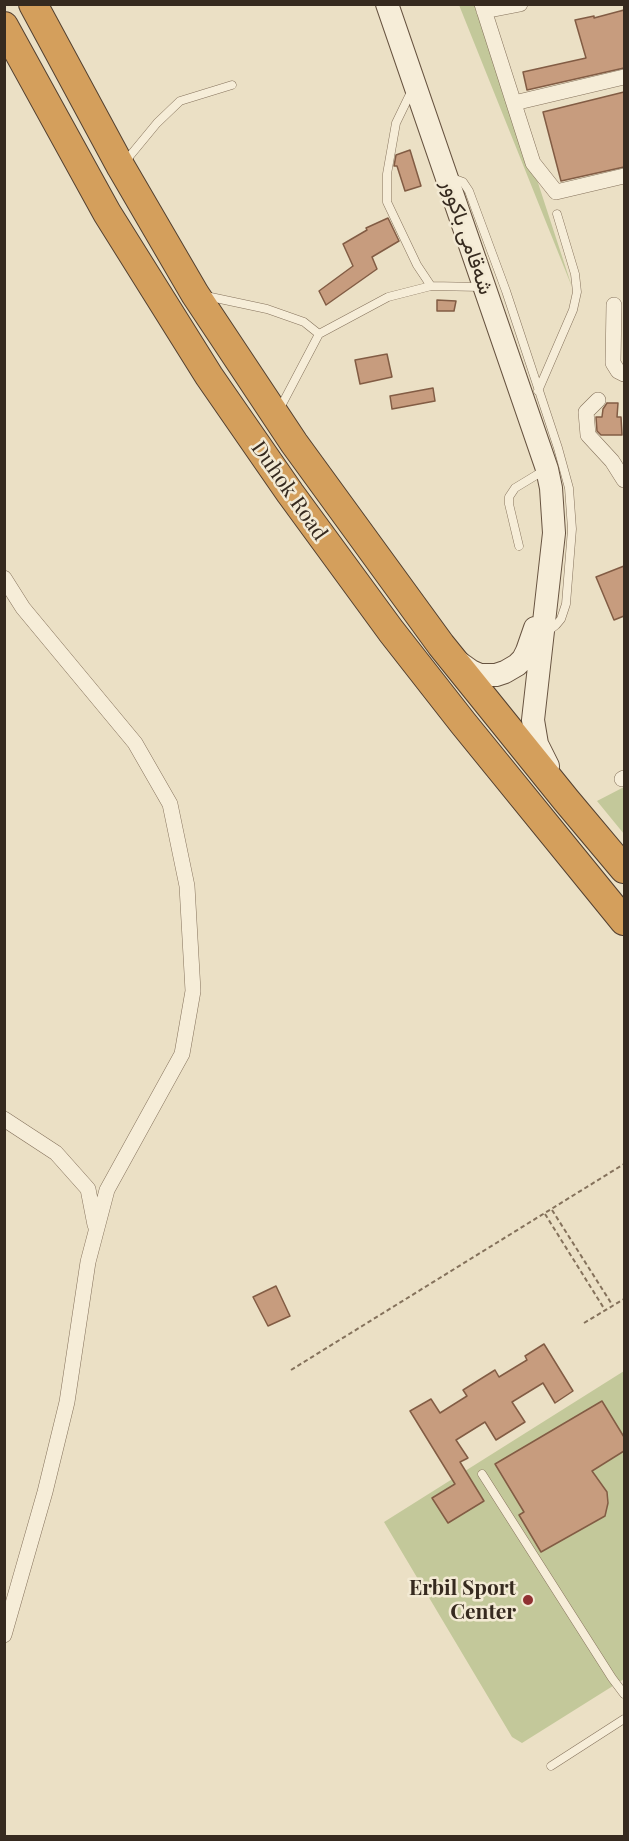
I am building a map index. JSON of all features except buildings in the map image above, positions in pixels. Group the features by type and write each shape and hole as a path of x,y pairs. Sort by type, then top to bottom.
{"highway":[{"path":"4,17 33,6"},
{"name":"Duhok Road","path":"33,6 121,167 195,294 276,416 441,645 624,869"},
{"name":"Duhok Road","path":"4,26 107,213 209,376 290,493 412,659 624,921"}],"street":[{"name":"شەقامی باکوور","path":"387,4 547,469 551,488 554,533 549,590"},
{"path":"520,4 483,8 534,163 556,192 624,176"},
{"path":"514,104 624,77"},
{"path":"614,305 613,363 618,371 624,374"},
{"path":"598,400 586,412 588,435 612,461 624,480"},
{"path":"4,578 30,616 135,743 170,804 187,886 193,991 182,1054 107,1190 88,1262 67,1402 45,1492 4,1635"},
{"path":"549,590 533,708 533,726 540,750 566,800"},
{"path":"441,645 462,666 476,673 491,676 510,670 517,665 527,651 549,590"},
{"path":"4,1119 56,1153 88,1189 96,1231"}],"lane":[{"path":"415,84 396,123 387,174 387,202 417,265 431,286"},
{"path":"121,167 157,123 180,101 232,85"},
{"path":"447,179 459,179 467,186 506,291 569,488 572,529 565,612 556,625 543,633"},
{"path":"538,391 573,310 576,292 574,274 557,214"},
{"path":"276,416 320,334 388,297 431,286 485,287"},
{"path":"195,294 267,309 304,322 320,334"},
{"path":"519,546 509,497 515,488 547,469"},
{"path":"482,1474 624,1694"},
{"path":"551,1766 624,1719"}],"path":[{"path":"291,1370 624,1164"},
{"path":"552,1210 613,1306"},
{"path":"544,1214 605,1310"},
{"path":"584,1323 624,1299"}],"green space":[{"path":"459,5 480,5 572,287"},
{"path":"624,787 624,834 597,801"},
{"name":"Erbil Sport Center","path":"624,1371 624,1679 522,1743 512,1737 384,1522"}],"place":[{"name":"Erbil Sport Center","path":"528,1600"}]}
